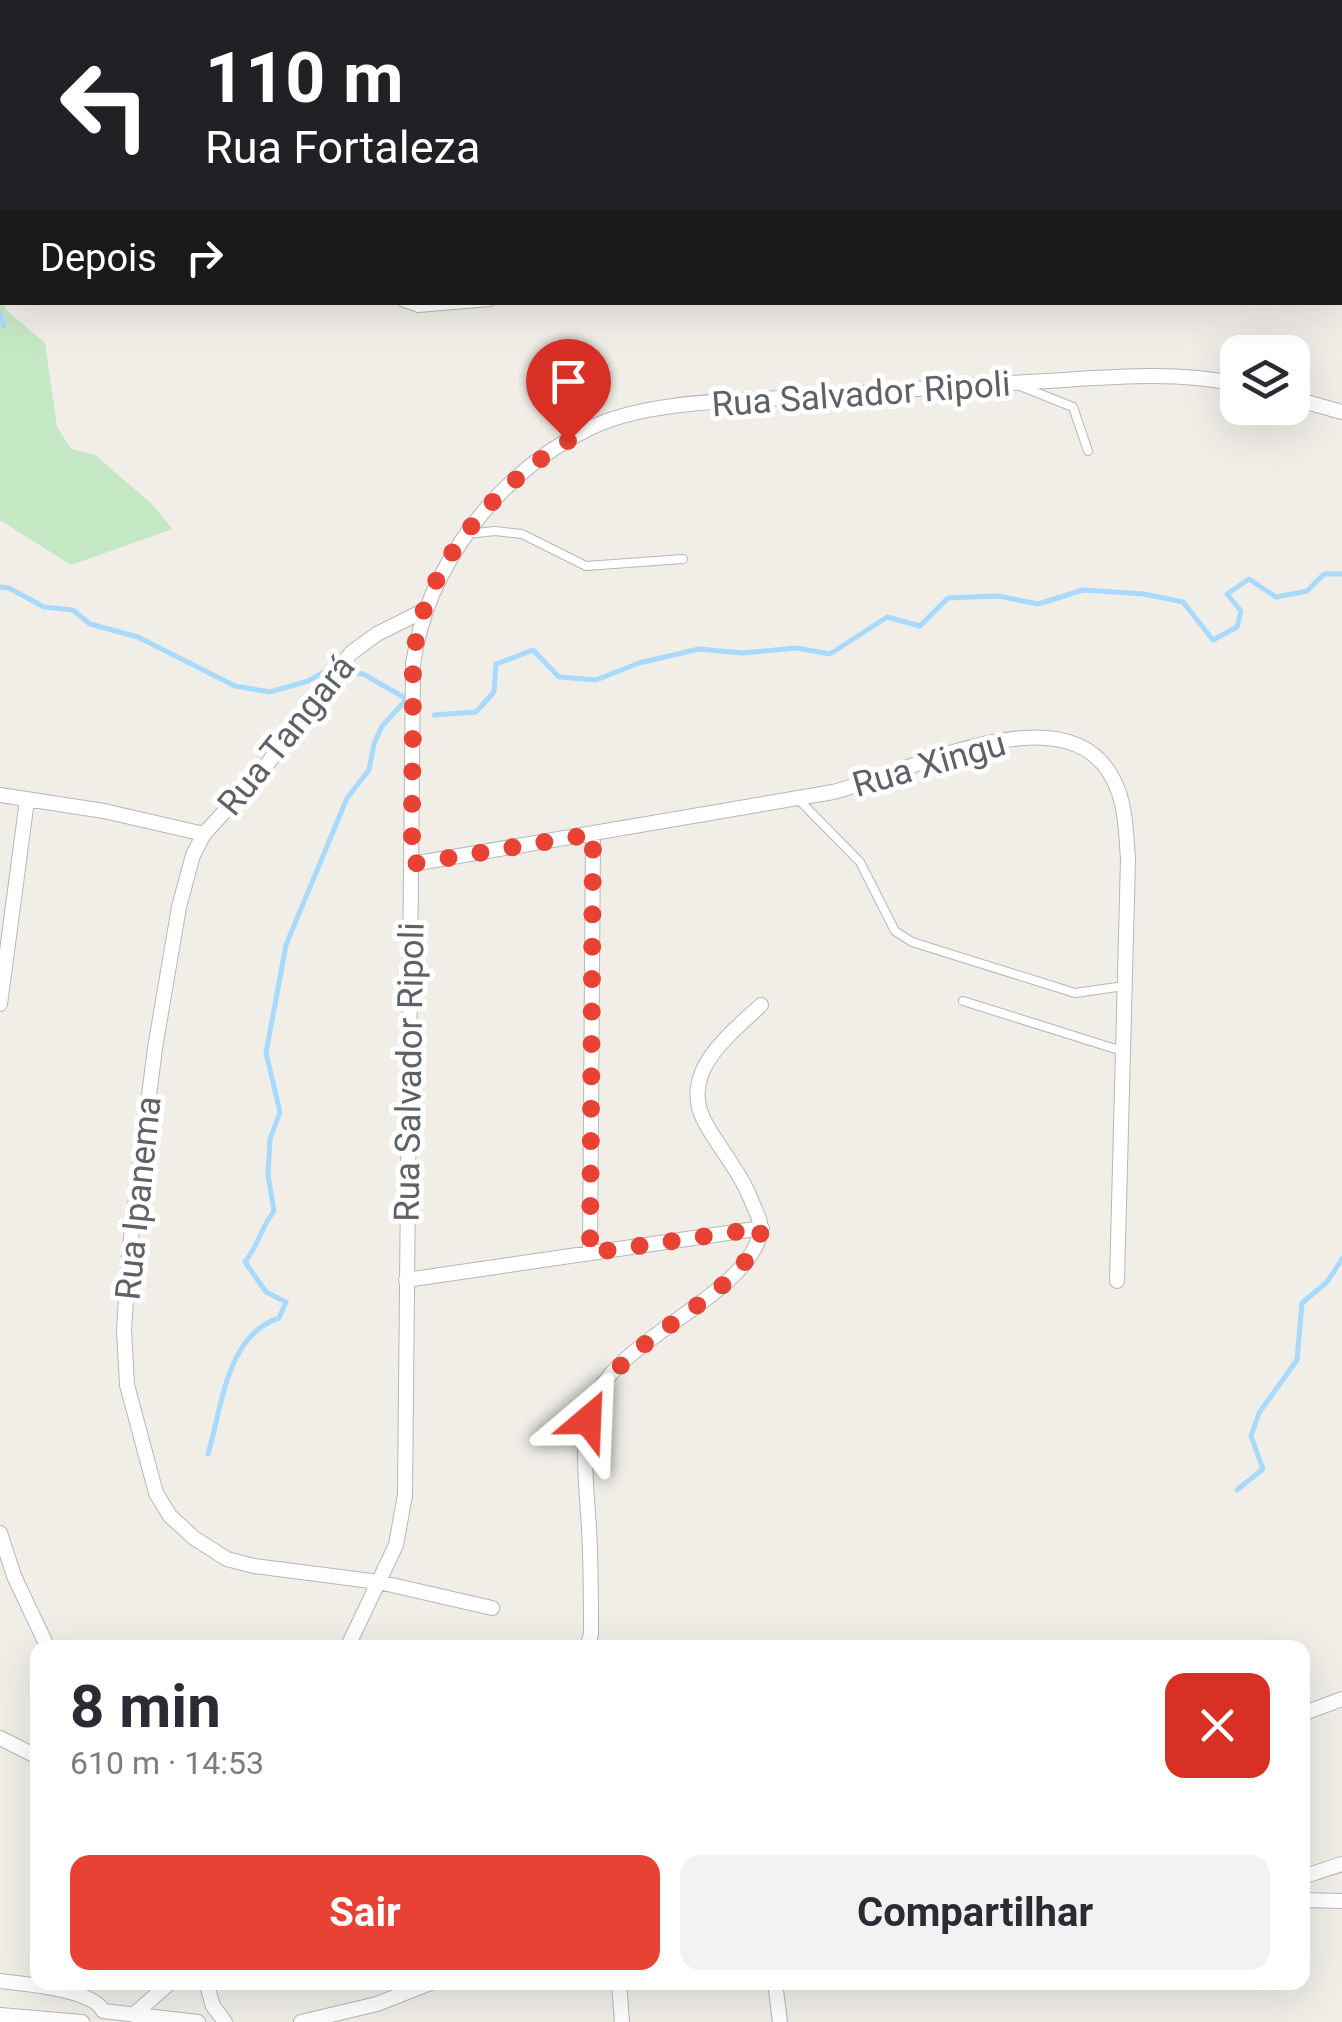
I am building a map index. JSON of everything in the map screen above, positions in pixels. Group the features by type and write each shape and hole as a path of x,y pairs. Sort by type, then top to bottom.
{"street":[{"name":"Rua Salvador Ripoli","path":"351,1640 396,1545 406,1495 413,664 423,611 450,558 501,493 546,454 589,428 625,416 669,408 1013,382 1160,375 1220,382"},
{"path":"1310,403 1342,412"},
{"name":"Rua Tangará","path":"204,834 265,767 352,652 376,634 423,611"},
{"name":"Rua Xingu","path":"412,864 866,784 989,742 1038,736 1082,748 1099,760 1115,782 1124,812 1128,859 1117,1281"},
{"path":"0,794 104,811 204,834"},
{"path":"0,1004 27,800"},
{"name":"Rua Ipanema","path":"204,834 193,854 183,892 156,1048 128,1254 124,1330 127,1386 156,1493 170,1516 194,1538 227,1559 379,1582 492,1608"},
{"path":"590,1253 593,834"},
{"path":"589,1640 586,1465 593,1402 600,1386 623,1364 742,1267 759,1241 762,1228 744,1181 705,1122 698,1096 709,1058 760,1006"},
{"path":"406,1280 762,1228"},
{"path":"0,1532 14,1576 44,1640"},
{"path":"1310,1711 1342,1699"},
{"path":"0,1738 30,1753"},
{"path":"1310,1874 1342,1864"},
{"path":"1310,1900 1342,1901"},
{"path":"0,1981 30,1987"},
{"path":"46,1990 91,1999 103,2011"},
{"path":"132,2015 162,1990"},
{"path":"209,1990 225,2022"},
{"path":"301,2022 377,2004 413,1990"},
{"path":"620,1990 622,2022"},
{"path":"776,1990 780,2022"},
{"path":"103,2011 198,2022"},
{"path":"91,2022 103,2011"},
{"path":"0,2015 82,2022"}],"lane":[{"path":"410,305 454,305"},
{"path":"1013,382 1026,391 1059,399 1072,407 1078,414 1088,451"},
{"path":"468,534 522,534 586,566 683,559"},
{"path":"794,796 860,862 895,931 912,942 1075,993 1124,986"},
{"path":"963,1001 1122,1051"}],"green space":[{"path":"0,305 4,305 45,343 57,427 71,449 95,455 153,505 172,529 71,565 0,520"}],"waterway":[{"path":"0,314 4,326"},
{"path":"434,715 476,712 494,692 496,664 533,650 559,677 596,680 639,663 699,649 742,653 797,648 830,654 887,617 920,626 948,598 998,596 1038,604 1083,590 1144,594 1183,602 1213,640 1237,627 1241,611 1227,594 1249,579 1276,597 1307,591 1324,574 1342,574"},
{"path":"0,587 44,607 73,610 90,624 138,637 235,686 270,692 308,681 331,668"},
{"path":"208,1454 237,1356 261,1327 279,1318 286,1302 266,1292 245,1262 274,1211 268,1175 270,1139 280,1112 266,1053 286,945 347,798 369,770 382,726 407,699 355,673"},
{"path":"1237,1490 1263,1469 1251,1436 1259,1413 1297,1360 1302,1303 1327,1282 1342,1259"}],"route":[{"path":"568,441 546,454 501,493 450,558 423,611 413,664 412,864 593,834 590,1253 762,1228 759,1241 742,1267 600,1386 588,1420"}]}
